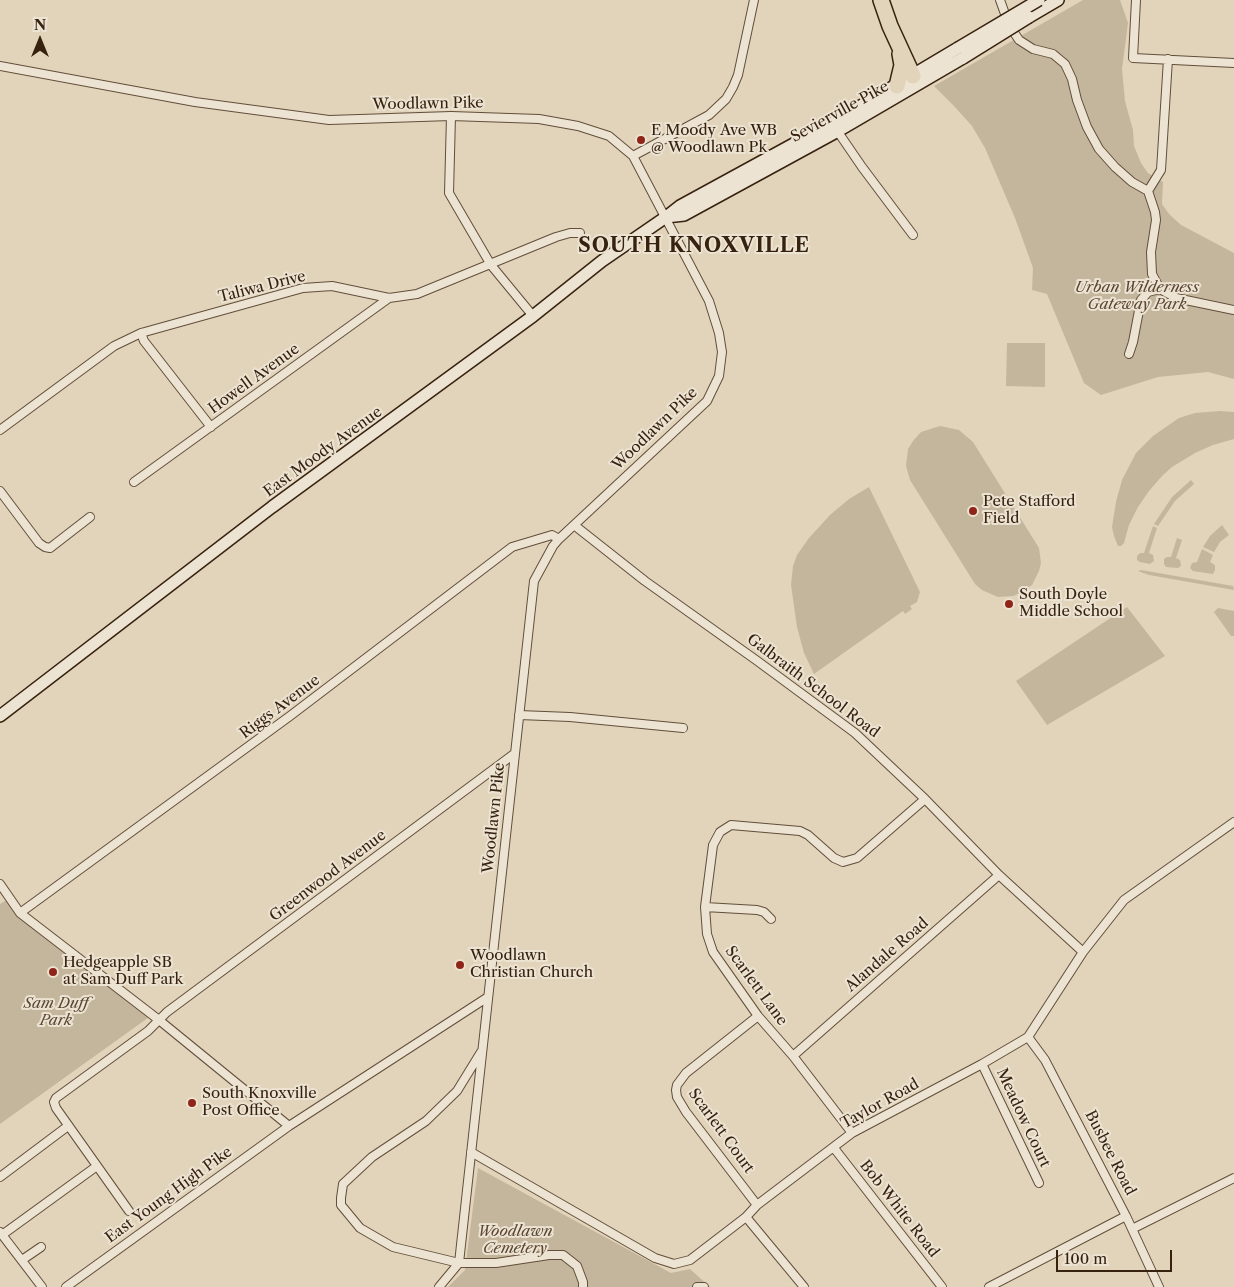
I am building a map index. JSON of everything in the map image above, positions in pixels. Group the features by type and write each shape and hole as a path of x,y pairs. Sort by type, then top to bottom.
{"highway":[{"path":"881,0 902,60 897,86"},
{"path":"896,41 916,80"}],"main road":[{"name":"Sevierville Pike","path":"961,53 1039,0"},
{"name":"Sevierville Pike","path":"666,217 680,206 835,127 961,53 1058,0"},
{"name":"Sevierville Pike","path":"835,127 897,86 916,80"},
{"name":"East Moody Avenue","path":"0,716 265,513 533,316 602,261 666,217"}],"street":[{"path":"633,156 709,115 726,99 738,75 754,0"},
{"path":"1000,0 1009,26 1019,40 1033,49 1053,54 1065,64 1072,79 1086,127 1099,149 1132,182 1148,191 1156,220 1151,252 1152,274 1160,289 1176,298 1234,310"},
{"path":"1136,0 1132,58 1234,63"},
{"path":"1148,191 1161,170 1168,59"},
{"name":"Woodlawn Pike","path":"0,66 195,102 329,120 451,116 539,119 578,126 609,136 633,156 709,301 719,333 722,352 719,376 707,401 559,539 534,580 459,1263"},
{"path":"451,116 449,193 491,265 533,316"},
{"path":"835,127 862,167 913,235"},
{"name":"Taliwa Drive","path":"0,430 114,346 141,333 304,288 332,286 389,298 417,294 556,237 570,233 580,233"},
{"path":"1129,354 1134,342 1142,300 1148,292 1160,289"},
{"name":"Howell Avenue","path":"134,482 389,298"},
{"path":"141,333 144,341 211,427"},
{"path":"0,491 39,543 45,547 50,548 90,517"},
{"name":"Galbraith School Road","path":"574,524 645,581 855,733 925,800 998,875 1082,952"},
{"name":"Riggs Avenue","path":"20,913 290,716 512,547 552,535 559,539"},
{"path":"519,715 570,717 683,728"},
{"name":"Greenwood Avenue","path":"68,1126 56,1108 54,1102 56,1098 148,1031 175,1007 514,754"},
{"name":"Scarlett Lane","path":"852,1133 793,1056 758,1016 713,952 707,934 705,907 713,845 720,832 731,825 800,831 808,835 834,858 843,862 857,858 925,800"},
{"name":"Taylor Road","path":"471,1152 667,1264 677,1264 690,1260 852,1133 982,1064 1028,1037 1082,952 1124,900 1234,822"},
{"name":"Alandale Road","path":"793,1056 998,875"},
{"path":"0,884 20,913 159,1020 289,1126"},
{"path":"705,907 757,910 764,912 771,919"},
{"name":"East Young High Pike","path":"66,1287 289,1126 488,997"},
{"name":"Scarlett Court","path":"758,1016 686,1073 677,1085 676,1090 677,1097 686,1112 758,1205"},
{"name":"Busbee Road","path":"1028,1037 1045,1060 1126,1216 1159,1287"},
{"path":"482,1051 457,1091 426,1121 372,1157 343,1184 340,1198 341,1205 360,1228 393,1247 459,1263 496,1263 549,1254 563,1255 577,1266 583,1287"},
{"name":"Meadow Court","path":"982,1064 1039,1183"},
{"path":"0,1177 68,1126 129,1211"},
{"name":"Bob White Road","path":"834,1148 942,1287"},
{"path":"42,1287 1,1234 97,1166"},
{"path":"1132,1229 1234,1178"},
{"path":"746,1216 804,1287"},
{"path":"989,1287 1126,1216"},
{"path":"22,1260 41,1247"},
{"path":"441,1286 459,1263"},
{"path":"697,1287 704,1287"}],"green space":[{"name":"Urban Wilderness Gateway Park","path":"1083,0 1120,0 1128,23 1122,69 1125,101 1133,130 1134,146 1141,163 1148,173 1163,182 1162,204 1169,214 1181,225 1234,253 1234,379 1208,372 1158,377 1101,395 1084,383 1047,294 1032,290 1033,268 1015,218 985,148 972,126 934,86"},
{"path":"1007,343 1045,343 1045,387 1006,386"},
{"path":"1234,412 1234,439 1195,453 1172,467 1162,476 1138,507 1129,525 1124,543 1118,546 1112,527 1116,502 1122,480 1136,453 1153,436 1179,418 1195,413"},
{"name":"Pete Stafford Field","path":"940,426 959,430 973,442 1039,548 1041,563 1039,571 1032,585 1020,593 1013,596 998,597 982,590 975,584 910,480 906,466 908,449 921,432"},
{"path":"1191,480 1194,484 1175,501 1158,526 1154,524 1172,497"},
{"path":"869,487 920,592 917,602 910,606 912,609 905,614 903,611 814,674 804,653 797,627 791,585 793,566 797,555 809,538 830,515 849,499"},
{"path":"1222,525 1229,535 1220,542 1214,552 1203,547 1210,536"},
{"path":"1153,526 1157,528 1149,553 1153,555 1154,561 1150,564 1140,562 1137,560 1137,556 1140,553 1144,553"},
{"path":"1177,538 1182,540 1176,558 1180,560 1181,566 1178,568 1166,567 1164,559 1171,557"},
{"path":"1202,549 1213,555 1210,562 1215,565 1213,574 1193,571 1190,568 1192,563 1197,562"},
{"path":"1138,571 1233,586 1234,590 1149,575"},
{"path":"1127,607 1165,656 1047,725 1016,681"},
{"path":"1218,608 1234,611 1234,636 1231,636 1214,612"},
{"name":"Sam Duff Park","path":"10,898 20,913 152,1015 0,1124 0,904"},
{"name":"Woodlawn Cemetery","path":"478,1168 671,1273 690,1269 710,1287 448,1287 465,1270"}],"place":[{"name":"E Moody Ave WB @ Woodlawn Pk","path":"641,140"},
{"name":"Pete Stafford Field","path":"973,511"},
{"name":"South Doyle Middle School","path":"1009,604"},
{"name":"Woodlawn Christian Church","path":"460,965"},
{"name":"Hedgeapple SB at Sam Duff Park","path":"53,972"},
{"name":"South Knoxville Post Office","path":"192,1103"}],"district":[{"name":"SOUTH KNOXVILLE","path":"694,246"}]}
